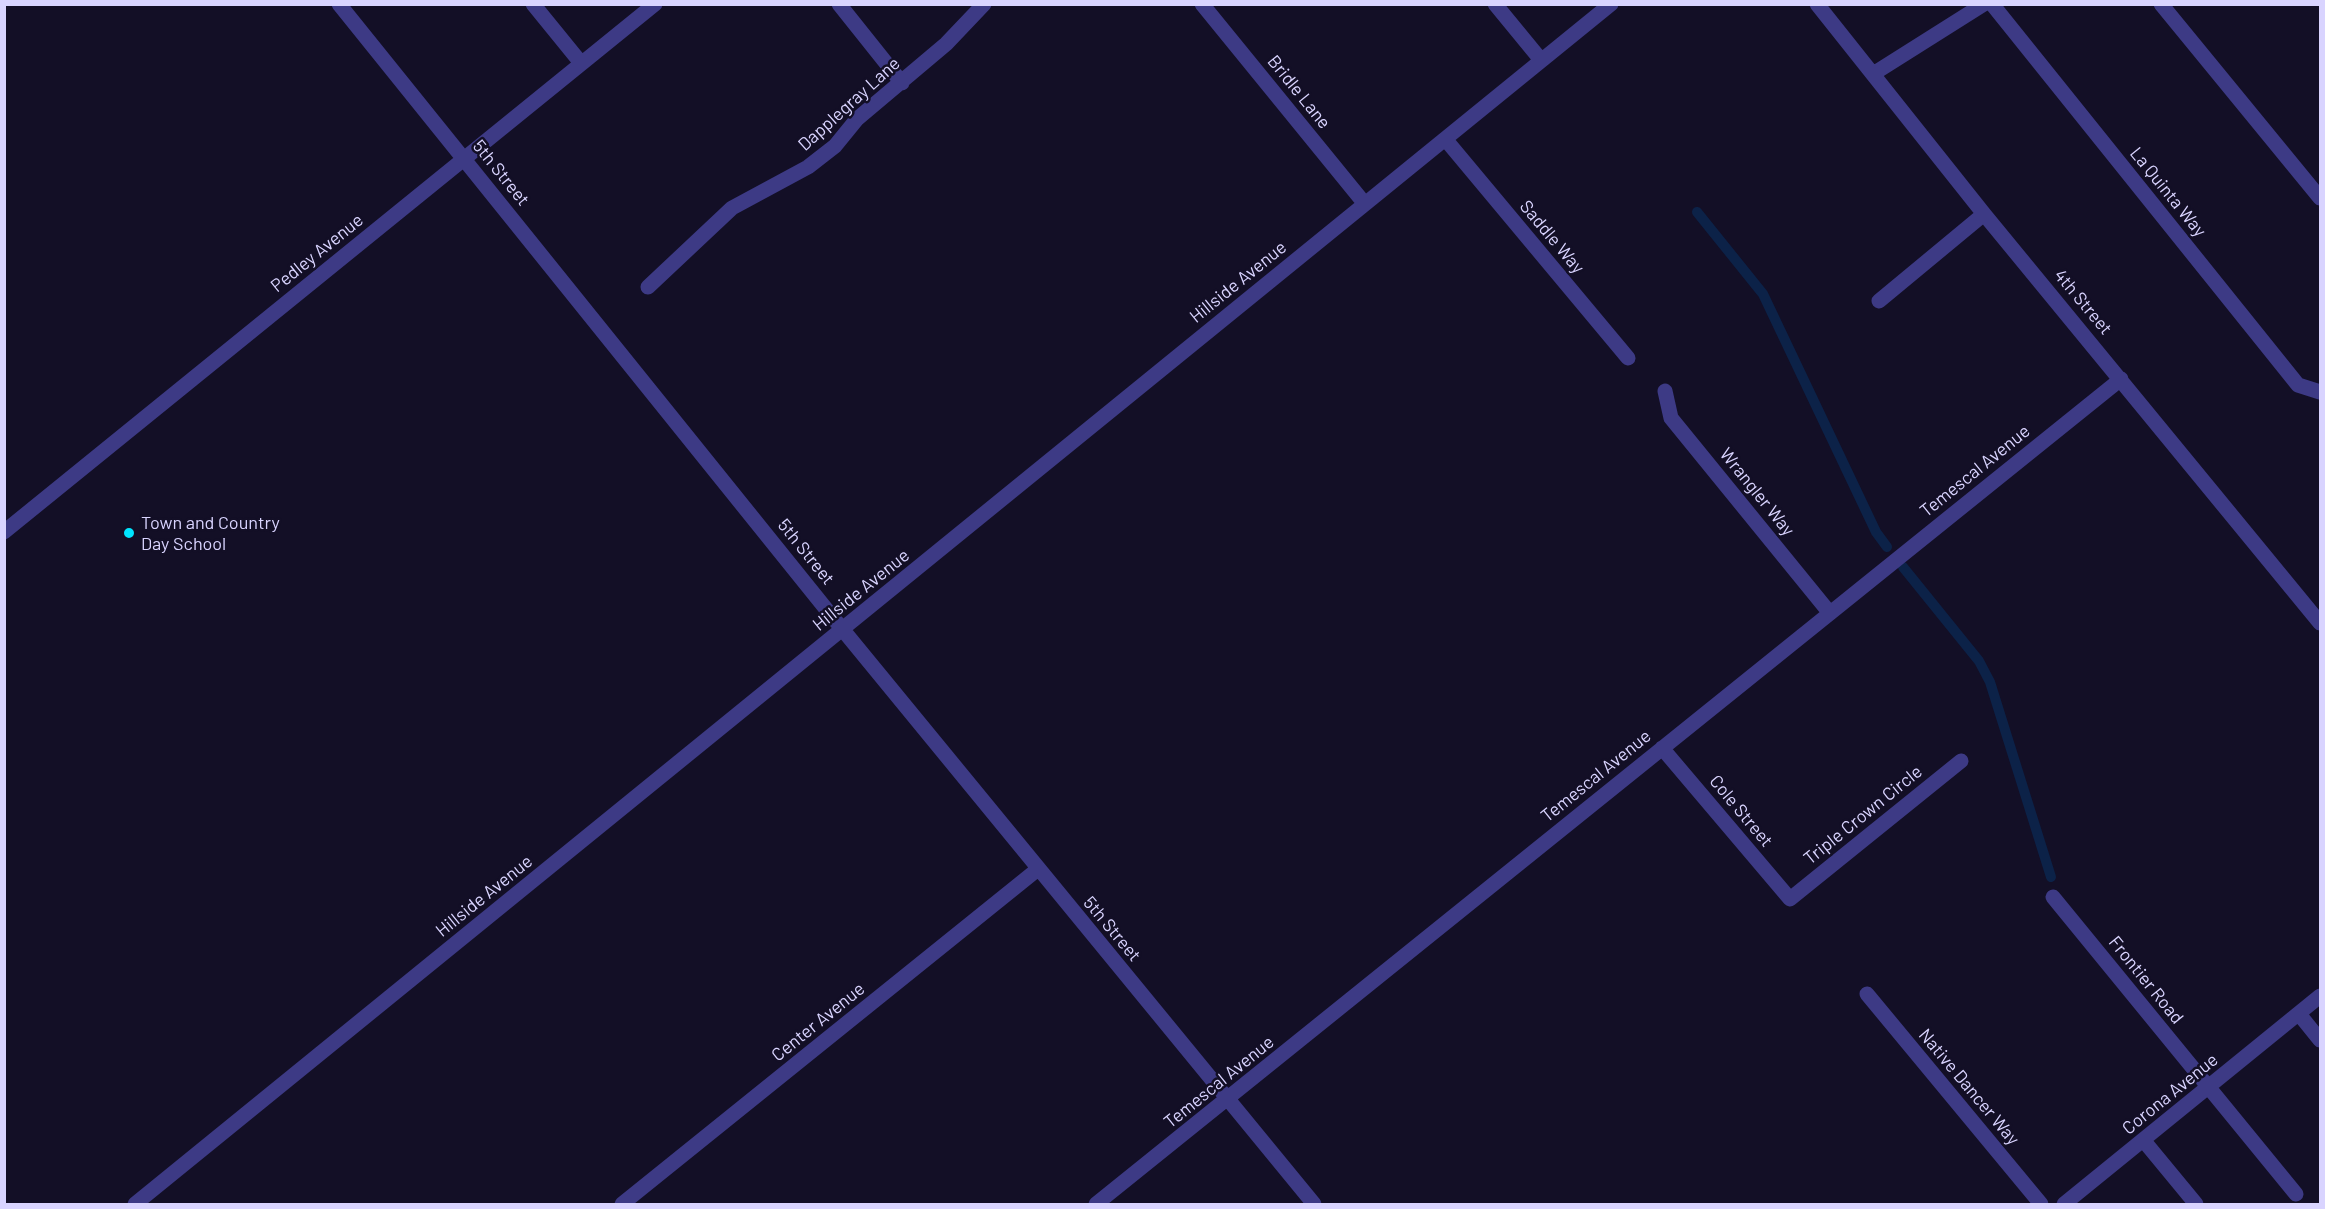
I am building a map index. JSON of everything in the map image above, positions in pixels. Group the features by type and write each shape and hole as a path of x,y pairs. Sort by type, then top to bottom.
{"street":[{"name":"5th Street","path":"339,4 843,630 1314,1204"},
{"path":"533,4 581,63"},
{"name":"Pedley Avenue","path":"4,532 655,4"},
{"path":"839,4 902,83"},
{"name":"Dapplegray Lane","path":"648,287 732,208 808,167 835,146 857,119 946,44 984,4"},
{"name":"Bridle Lane","path":"1202,4 1365,204"},
{"path":"1495,4 1541,60"},
{"name":"Hillside Avenue","path":"135,1204 1611,4"},
{"name":"4th Street","path":"1817,4 1984,214 2318,615"},
{"path":"1873,74 1984,4"},
{"name":"La Quinta Way","path":"1992,4 2298,385 2320,392"},
{"path":"2161,4 2320,198"},
{"name":"Saddle Way","path":"1446,140 1628,358"},
{"path":"1879,301 1984,214"},
{"name":"Temescal Avenue","path":"1096,1204 1229,1100 1829,612 2121,379"},
{"name":"Wrangler Way","path":"1665,392 1671,418 1829,612"},
{"name":"Cole Street","path":"1662,748 1790,899"},
{"name":"Triple Crown Circle","path":"1790,899 1961,761"},
{"name":"Center Avenue","path":"622,1204 1038,869"},
{"name":"Frontier Road","path":"2053,897 2296,1194"},
{"name":"Native Dancer Way","path":"1868,994 2041,1204"},
{"name":"Corona Avenue","path":"2064,1204 2320,996"},
{"path":"2299,1014 2320,1041"},
{"path":"2144,1141 2196,1204"}],"waterway":[{"path":"1697,212 1763,294 1876,532 1887,547"},
{"path":"1903,567 1979,661 1990,682 2051,877"}],"place":[{"name":"Town and Country Day School","path":"129,533"}]}
